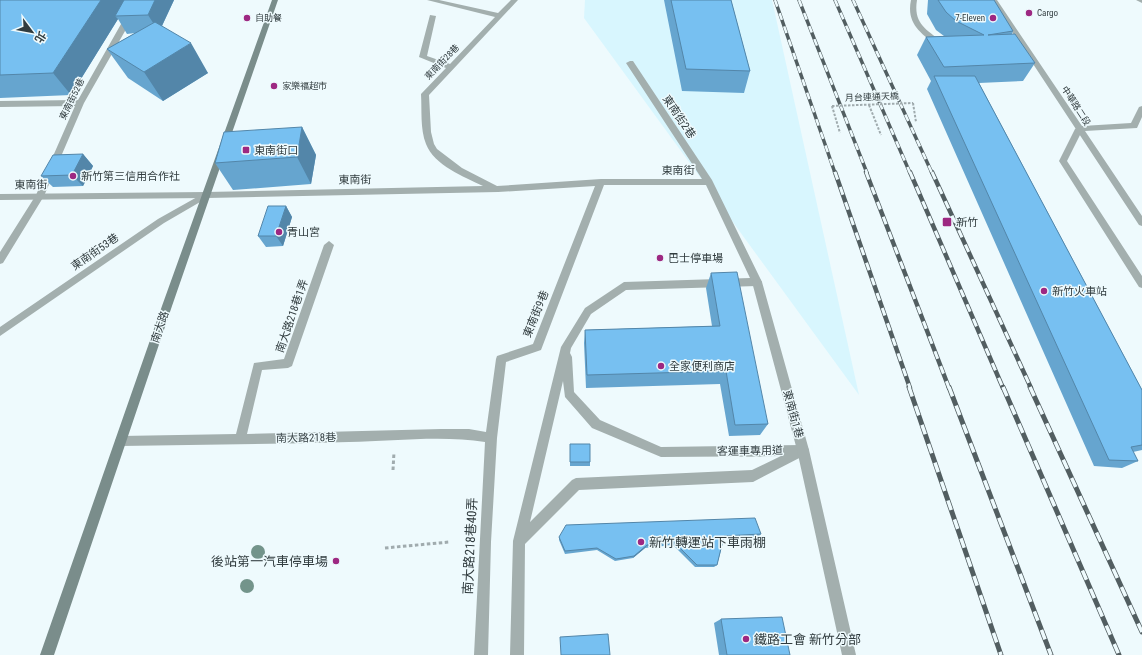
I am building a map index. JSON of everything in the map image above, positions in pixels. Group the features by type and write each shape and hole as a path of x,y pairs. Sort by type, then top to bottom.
{"main road":[{"name":"南大路","path":"47,655 275,0"}],"street":[{"path":"430,0 500,16"},
{"name":"東南街28巷","path":"498,190 447,163 431,145 426,119 425,94 515,0"},
{"path":"914,0 911,8 916,25 943,47 950,50"},
{"name":"中華路二段","path":"994,0 1030,61 1079,128 1142,223"},
{"name":"東南街52巷","path":"0,260 40,196 80,103 130,15"},
{"path":"432,16 423,57 451,67"},
{"name":"東南街2巷","path":"630,63 709,182"},
{"path":"0,104 80,103"},
{"path":"1142,109 1134,126 1079,128 1063,161 1142,284"},
{"name":"東南街","path":"0,197 498,190 601,182 709,182"},
{"name":"東南街9巷","path":"491,438 501,359 537,346 601,182"},
{"name":"東南街1巷","path":"709,182 757,282 803,450 849,655"},
{"name":"東南街53巷","path":"0,332 161,221 206,195"},
{"name":"南大路218巷1弄","path":"240,439 258,366 288,363 329,246"},
{"path":"517,655 519,541 566,347 588,311 624,286 757,282"},
{"name":"客運車專用道","path":"566,347 569,394 596,424 661,452 803,450"},
{"name":"南大路218巷","path":"121,441 441,434 469,434 491,438"},
{"name":"南大路218巷40弄","path":"481,655 485,542 491,438"},
{"name":"客運車專用道","path":"519,541 576,484 753,476 803,450"}],"path":[{"name":"月台連通天橋","path":"840,133 832,106 913,102 916,122"},
{"path":"869,105 881,135"},
{"path":"385,548 449,542"}],"shaded area":[{"path":"585,0 772,0 859,395 584,18"}],"building":[{"path":"0,0 101,0 53,73 0,75"},
{"path":"124,0 155,0 148,15 115,16"},
{"path":"671,0 731,0 750,71 686,69"},
{"path":"938,0 994,0 1013,31 988,35 1015,34 1035,63 944,67 926,37 984,35 956,21 946,12"},
{"path":"155,22 191,43 144,72 107,49"},
{"name":"新竹火車站","path":"934,76 975,76 1142,390 1142,445 1131,447 1138,461 1109,460"},
{"path":"302,127 297,157 215,163 224,132"},
{"path":"83,154 72,175 41,176 53,155"},
{"path":"268,206 286,206 276,236 258,236"},
{"path":"737,272 768,424 735,425 726,371 587,375 585,330 720,326 711,273"},
{"path":"570,444 590,444 590,462 570,462"},
{"name":"新竹轉運站下車雨棚","path":"755,518 761,534 724,536 717,565 697,565 674,542 647,545 634,556 616,559 597,548 565,551 559,537 566,525"},
{"name":"鐵路工會 新竹分部","path":"782,617 790,655 727,655 721,619"},
{"path":"608,634 610,655 561,655 560,637"}],"railway":[{"path":"775,0 835,173"},
{"path":"799,0 867,173"},
{"path":"835,0 910,173"},
{"path":"853,0 932,173"},
{"path":"835,172 910,388"},
{"path":"866,172 949,388"},
{"path":"910,172 1003,388"},
{"path":"932,172 1031,388"},
{"path":"909,387 1001,655"},
{"path":"949,387 1051,655"},
{"path":"1003,387 1119,655"},
{"path":"1030,387 1142,632"}],"place":[{"name":"Cargo","path":"1029,13"},
{"name":"自助餐","path":"247,18"},
{"name":"7-Eleven","path":"993,18"},
{"name":"家樂福超市","path":"274,86"},
{"name":"東南街口","path":"246,150"},
{"name":"新竹第三信用合作社","path":"73,176"},
{"name":"新竹","path":"947,222"},
{"name":"青山宮","path":"279,232"},
{"name":"巴士停車場","path":"660,258"},
{"name":"新竹火車站","path":"1044,291"},
{"name":"全家便利商店","path":"661,366"},
{"name":"新竹轉運站下車雨棚","path":"641,542"},
{"name":"後站第一汽車停車場","path":"336,561"},
{"name":"鐵路工會 新竹分部","path":"746,639"}]}
